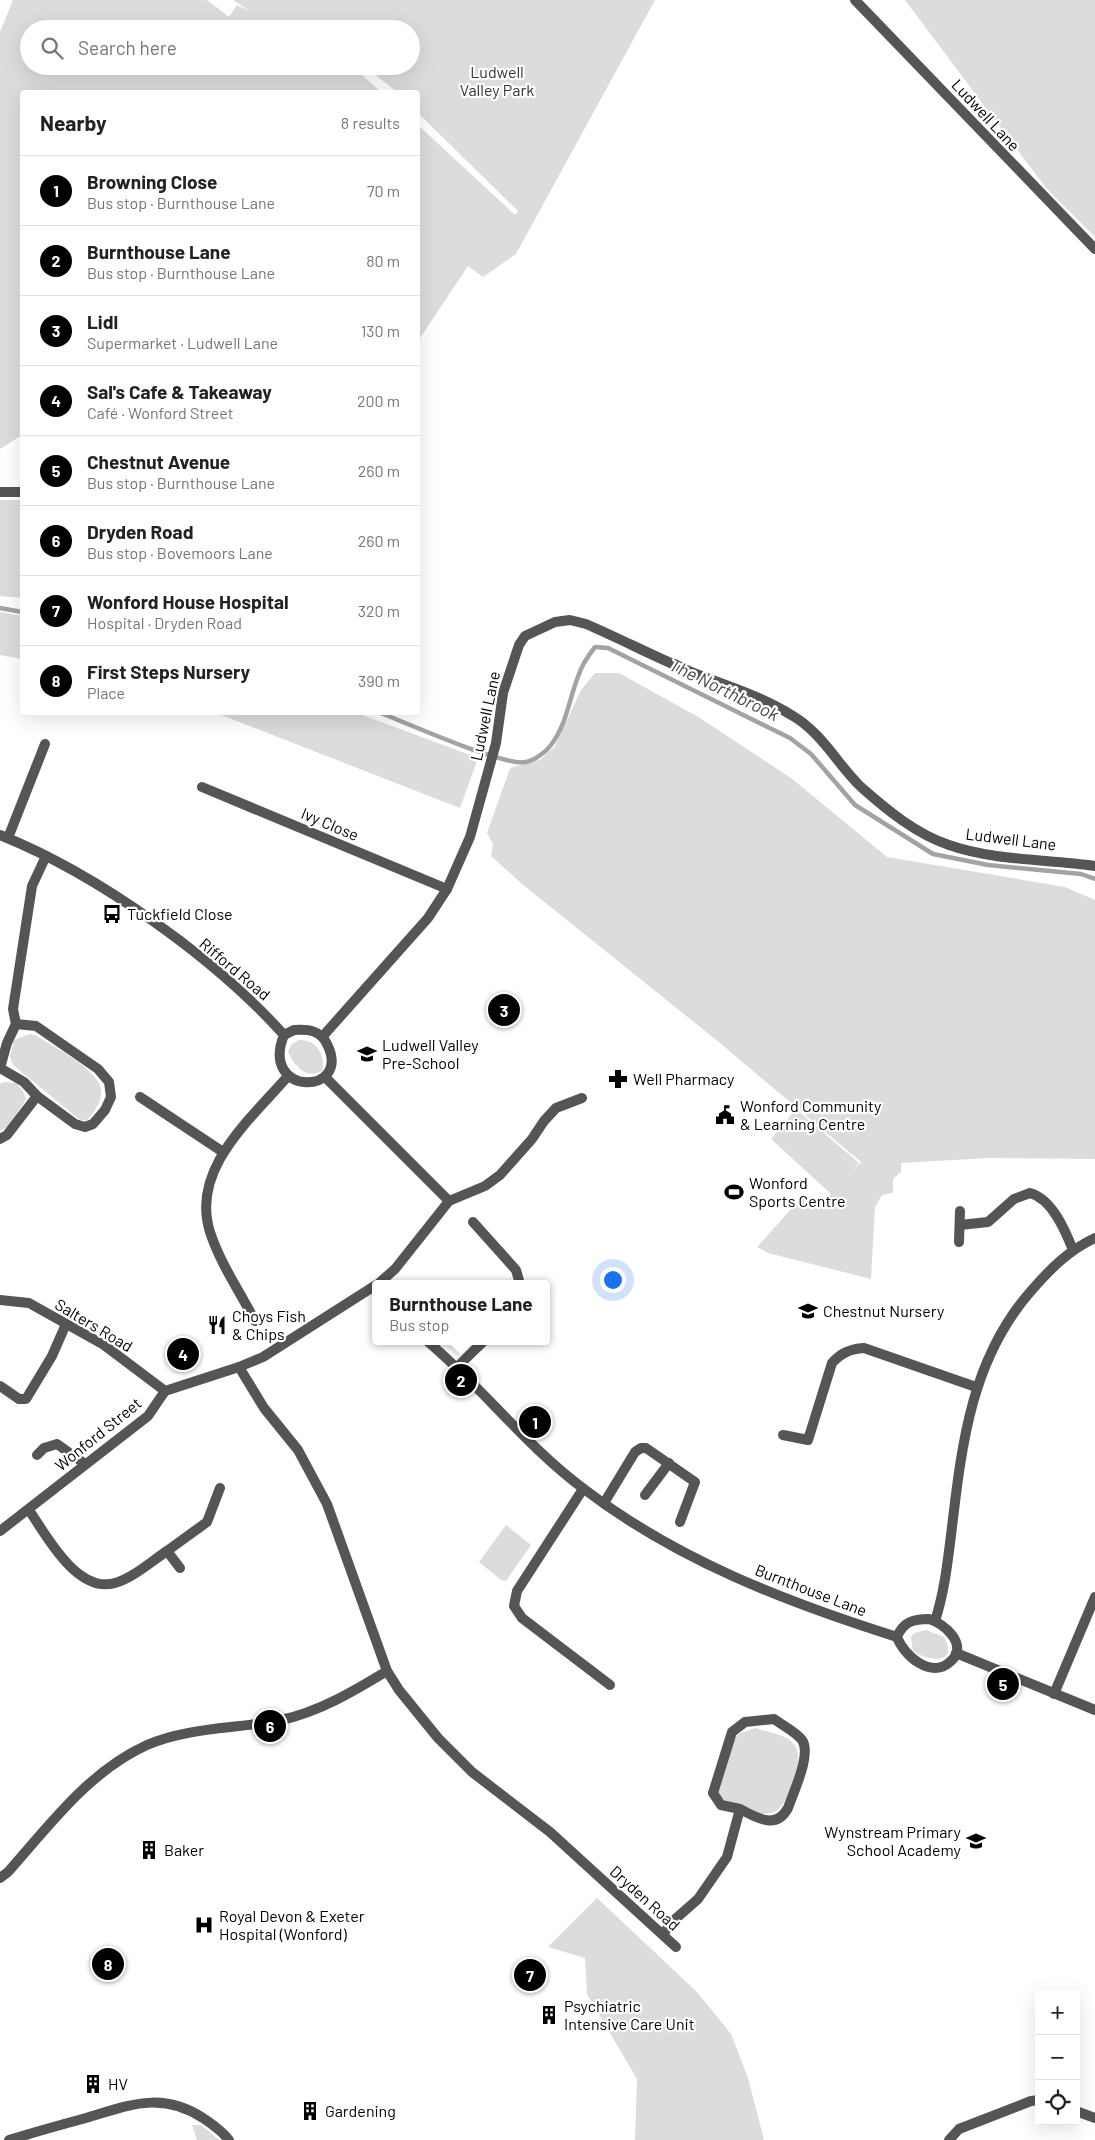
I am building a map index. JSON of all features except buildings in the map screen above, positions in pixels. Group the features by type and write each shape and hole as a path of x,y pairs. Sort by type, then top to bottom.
{"street":[{"name":"Ludwell Lane","path":"855,0 1095,249"},
{"path":"0,492 20,492"},
{"name":"Ludwell Lane","path":"323,1036 428,918 447,889 470,836 496,743 502,693 519,645 525,636 555,622 570,620 586,624 696,673 757,696 796,717 827,747 860,785 904,821 931,838 947,845 981,853 1095,866"},
{"name":"Rifford Road","path":"45,744 4,836 46,856 107,892 205,961 269,1017 284,1034"},
{"name":"Ivy Close","path":"202,787 447,889"},
{"path":"16,1024 36,1026 98,1069 109,1082 111,1097 105,1110 93,1124 85,1127 75,1124 36,1096 24,1082 0,1068 6,1043 16,1024 13,1009 32,886 46,856"},
{"path":"306,1030 323,1036 332,1055 332,1064 326,1078 318,1082 306,1083 288,1076 279,1056 284,1034 306,1030"},
{"path":"255,1321 218,1254 210,1231 207,1195 210,1177 224,1152 288,1076"},
{"path":"326,1078 449,1201"},
{"path":"0,1139 7,1135 36,1096"},
{"path":"140,1096 224,1152"},
{"path":"383,1280 395,1269 449,1201 485,1186 500,1175 556,1108 582,1098"},
{"path":"960,1225 988,1222 1014,1199 1030,1193 1042,1198 1065,1230 1073,1250"},
{"path":"959,1242 960,1211"},
{"path":"473,1222 516,1270 519,1280"},
{"path":"935,1621 943,1596 958,1477 976,1387 1004,1324 1012,1313 1054,1266 1073,1250 1095,1238"},
{"path":"166,1391 263,1357 372,1288"},
{"name":"Salters Road","path":"0,1300 29,1303 104,1345 166,1391"},
{"path":"0,1386 19,1399 26,1399 52,1356 66,1324"},
{"name":"Burnthouse Lane","path":"432,1345 457,1366 513,1424 583,1489 604,1503 699,1561 817,1612 897,1637"},
{"path":"457,1366 480,1345"},
{"path":"783,1435 808,1440 832,1363 840,1355 856,1348 864,1348 976,1387"},
{"name":"Dryden Road","path":"239,1367 264,1408 298,1450 317,1482 327,1504 387,1671 399,1690 438,1738 472,1772 550,1832 676,1947"},
{"name":"Wonford Street","path":"0,1531 148,1416 166,1391"},
{"path":"37,1455 44,1448 57,1444 84,1464"},
{"path":"604,1503 610,1490 638,1449 652,1450 695,1482 680,1522"},
{"path":"645,1495 669,1463"},
{"path":"29,1510 67,1565 82,1576 102,1584 122,1580 207,1522 220,1488"},
{"path":"583,1489 517,1591 514,1606 522,1618 610,1685"},
{"path":"167,1550 180,1568"},
{"path":"1054,1694 1095,1596"},
{"path":"923,1619 935,1621 948,1628 952,1633 956,1653 951,1662 943,1666 934,1667 913,1660 903,1650 897,1637 902,1626 909,1621 923,1619"},
{"path":"956,1653 1095,1710"},
{"path":"0,1878 8,1872 94,1779 120,1759 148,1745 172,1737 281,1720 311,1712 387,1671"},
{"path":"774,1719 802,1740 806,1750 805,1760 788,1808 785,1814 776,1820 764,1822 740,1809 721,1805 713,1793 732,1732 745,1722 774,1719"},
{"path":"663,1934 672,1921 698,1900 727,1857 740,1809"},
{"path":"949,2140 959,2129 1035,2100"},
{"path":"9,2140 133,2104 156,2102 178,2104 192,2111 220,2129 229,2140"},
{"path":"1080,2112 1095,2118"}],"green space":[{"name":"Ludwell Valley Park","path":"13,0 207,0 229,17 237,5 251,12 233,0 655,0 516,254 483,277 468,266 420,338 420,127 515,215 518,211 420,115 420,90 394,90 375,75 420,75 420,20 20,20 20,75 362,75 379,90 20,90 20,436 0,449 0,32"},
{"path":"905,0 1095,0 1095,237 1046,188"},
{"path":"0,500 20,500 20,598 0,596"},
{"path":"0,612 20,616 20,659 0,655"},
{"path":"595,673 619,673 700,718 791,778 887,857 1065,887 1095,900 1095,1159 988,1158 901,1163 901,1172 893,1179 893,1193 882,1195 875,1207 871,1279 768,1253 757,1247 801,1198 807,1195 820,1203 831,1194 771,1139 796,1109 859,1163 848,1176 861,1162 720,1043 522,884 491,856 493,844 487,833 510,768 540,760 555,746 581,690"},
{"path":"221,715 362,715 478,758 460,808"},
{"path":"30,1034 37,1036 79,1063 99,1083 101,1093 98,1104 86,1121 79,1119 13,1065 10,1057 14,1040"},
{"path":"299,1040 310,1042 318,1049 322,1059 322,1071 311,1074 306,1073 294,1062 288,1051 292,1044"},
{"path":"3,1082 16,1083 23,1091 26,1099 9,1126 0,1131 0,1084"},
{"path":"506,1525 531,1545 506,1581 501,1580 479,1562"},
{"path":"926,1630 944,1637 948,1646 948,1653 945,1657 934,1659 913,1651 911,1637 914,1633"},
{"path":"755,1728 786,1738 794,1744 797,1751 797,1770 791,1791 780,1807 774,1812 766,1814 757,1814 741,1809 727,1802 717,1791 729,1750 738,1734"},
{"path":"597,1898 697,1992 731,2034 748,2078 764,2140 635,2140 637,2079 587,1994 585,1958 548,1947"},
{"path":"192,2125 201,2125 219,2140 197,2140"}],"waterway":[{"name":"The Northbrook","path":"0,608 20,612"},
{"name":"The Northbrook","path":"385,715 497,758 514,762 526,762 543,753 557,735 566,715 579,673 592,651 595,647 608,648 790,738 811,754 855,805 933,854 988,865 1081,874 1095,879"}],"place":[{"name":"Tuckfield Close","path":"112,914"},
{"name":"Lidl","path":"504,1010"},
{"name":"Ludwell Valley Pre-School","path":"367,1054"},
{"name":"Well Pharmacy","path":"618,1079"},
{"name":"Wonford Community & Learning Centre","path":"725,1115"},
{"name":"Wonford Sports Centre","path":"734,1192"},
{"name":"Chestnut Nursery","path":"808,1311"},
{"name":"Choys Fish & Chips","path":"217,1325"},
{"name":"Sal's Cafe & Takeaway","path":"183,1354"},
{"name":"Burnthouse Lane","path":"461,1380"},
{"name":"Browning Close","path":"535,1422"},
{"name":"Chestnut Avenue","path":"1003,1684"},
{"name":"Dryden Road","path":"270,1726"},
{"name":"Wynstream Primary School Academy","path":"976,1841"},
{"name":"Baker","path":"149,1850"},
{"name":"Royal Devon & Exeter Hospital (Wonford)","path":"204,1925"},
{"name":"First Steps Nursery","path":"108,1964"},
{"name":"Wonford House Hospital","path":"530,1975"},
{"name":"Psychiatric Intensive Care Unit","path":"549,2015"},
{"name":"HV","path":"93,2084"},
{"name":"Gardening","path":"310,2111"}]}
